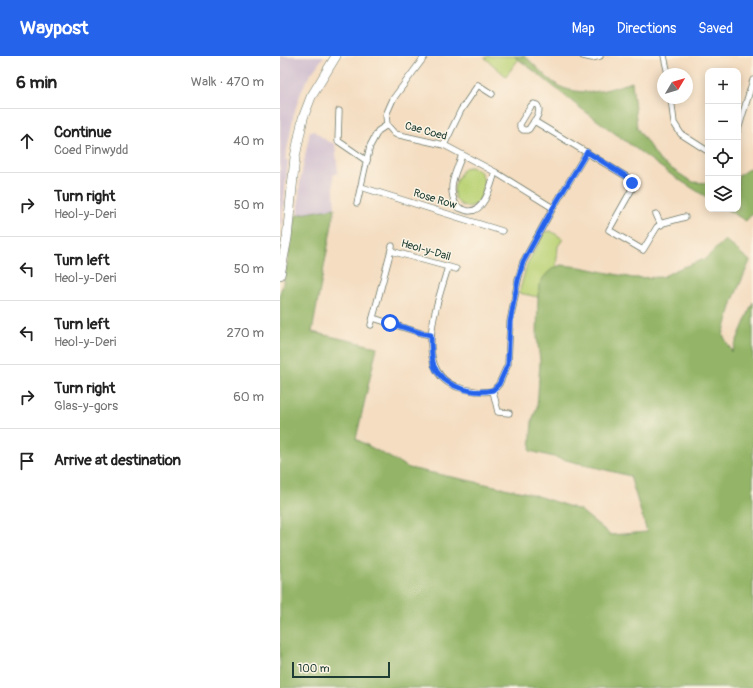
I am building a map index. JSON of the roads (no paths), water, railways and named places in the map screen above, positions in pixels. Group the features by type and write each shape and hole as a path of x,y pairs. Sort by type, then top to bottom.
{"main road":[{"path":"280,275 287,238 295,156 303,118 311,97 336,56"}],"street":[{"path":"357,203 370,146 378,131 387,125 386,115 393,100 425,56"},
{"path":"583,56 592,58 600,56"},
{"path":"664,56 667,68"},
{"path":"741,120 753,80"},
{"path":"444,145 461,110 478,85 492,94"},
{"path":"672,104 674,123 681,134 705,149"},
{"path":"339,111 338,141 367,161"},
{"path":"534,121 629,178 632,183 632,189 609,230 642,250 657,227 661,224 685,217"},
{"name":"Cae Coed","path":"387,125 395,134 444,145 495,172 553,208"},
{"path":"448,266 436,309 431,335 434,365 439,373 454,386 476,392 493,390 499,384 508,364 510,322 523,262 553,208 587,152"},
{"path":"462,155 451,186 452,197 457,207 470,211 479,208 484,201 495,172"},
{"name":"Rose Row","path":"361,187 502,231"},
{"path":"656,214 661,224"},
{"name":"Heol-y-Dail","path":"372,318 392,248 456,269"},
{"path":"371,325 372,318 431,335"},
{"path":"493,390 498,412 509,413"}]}
